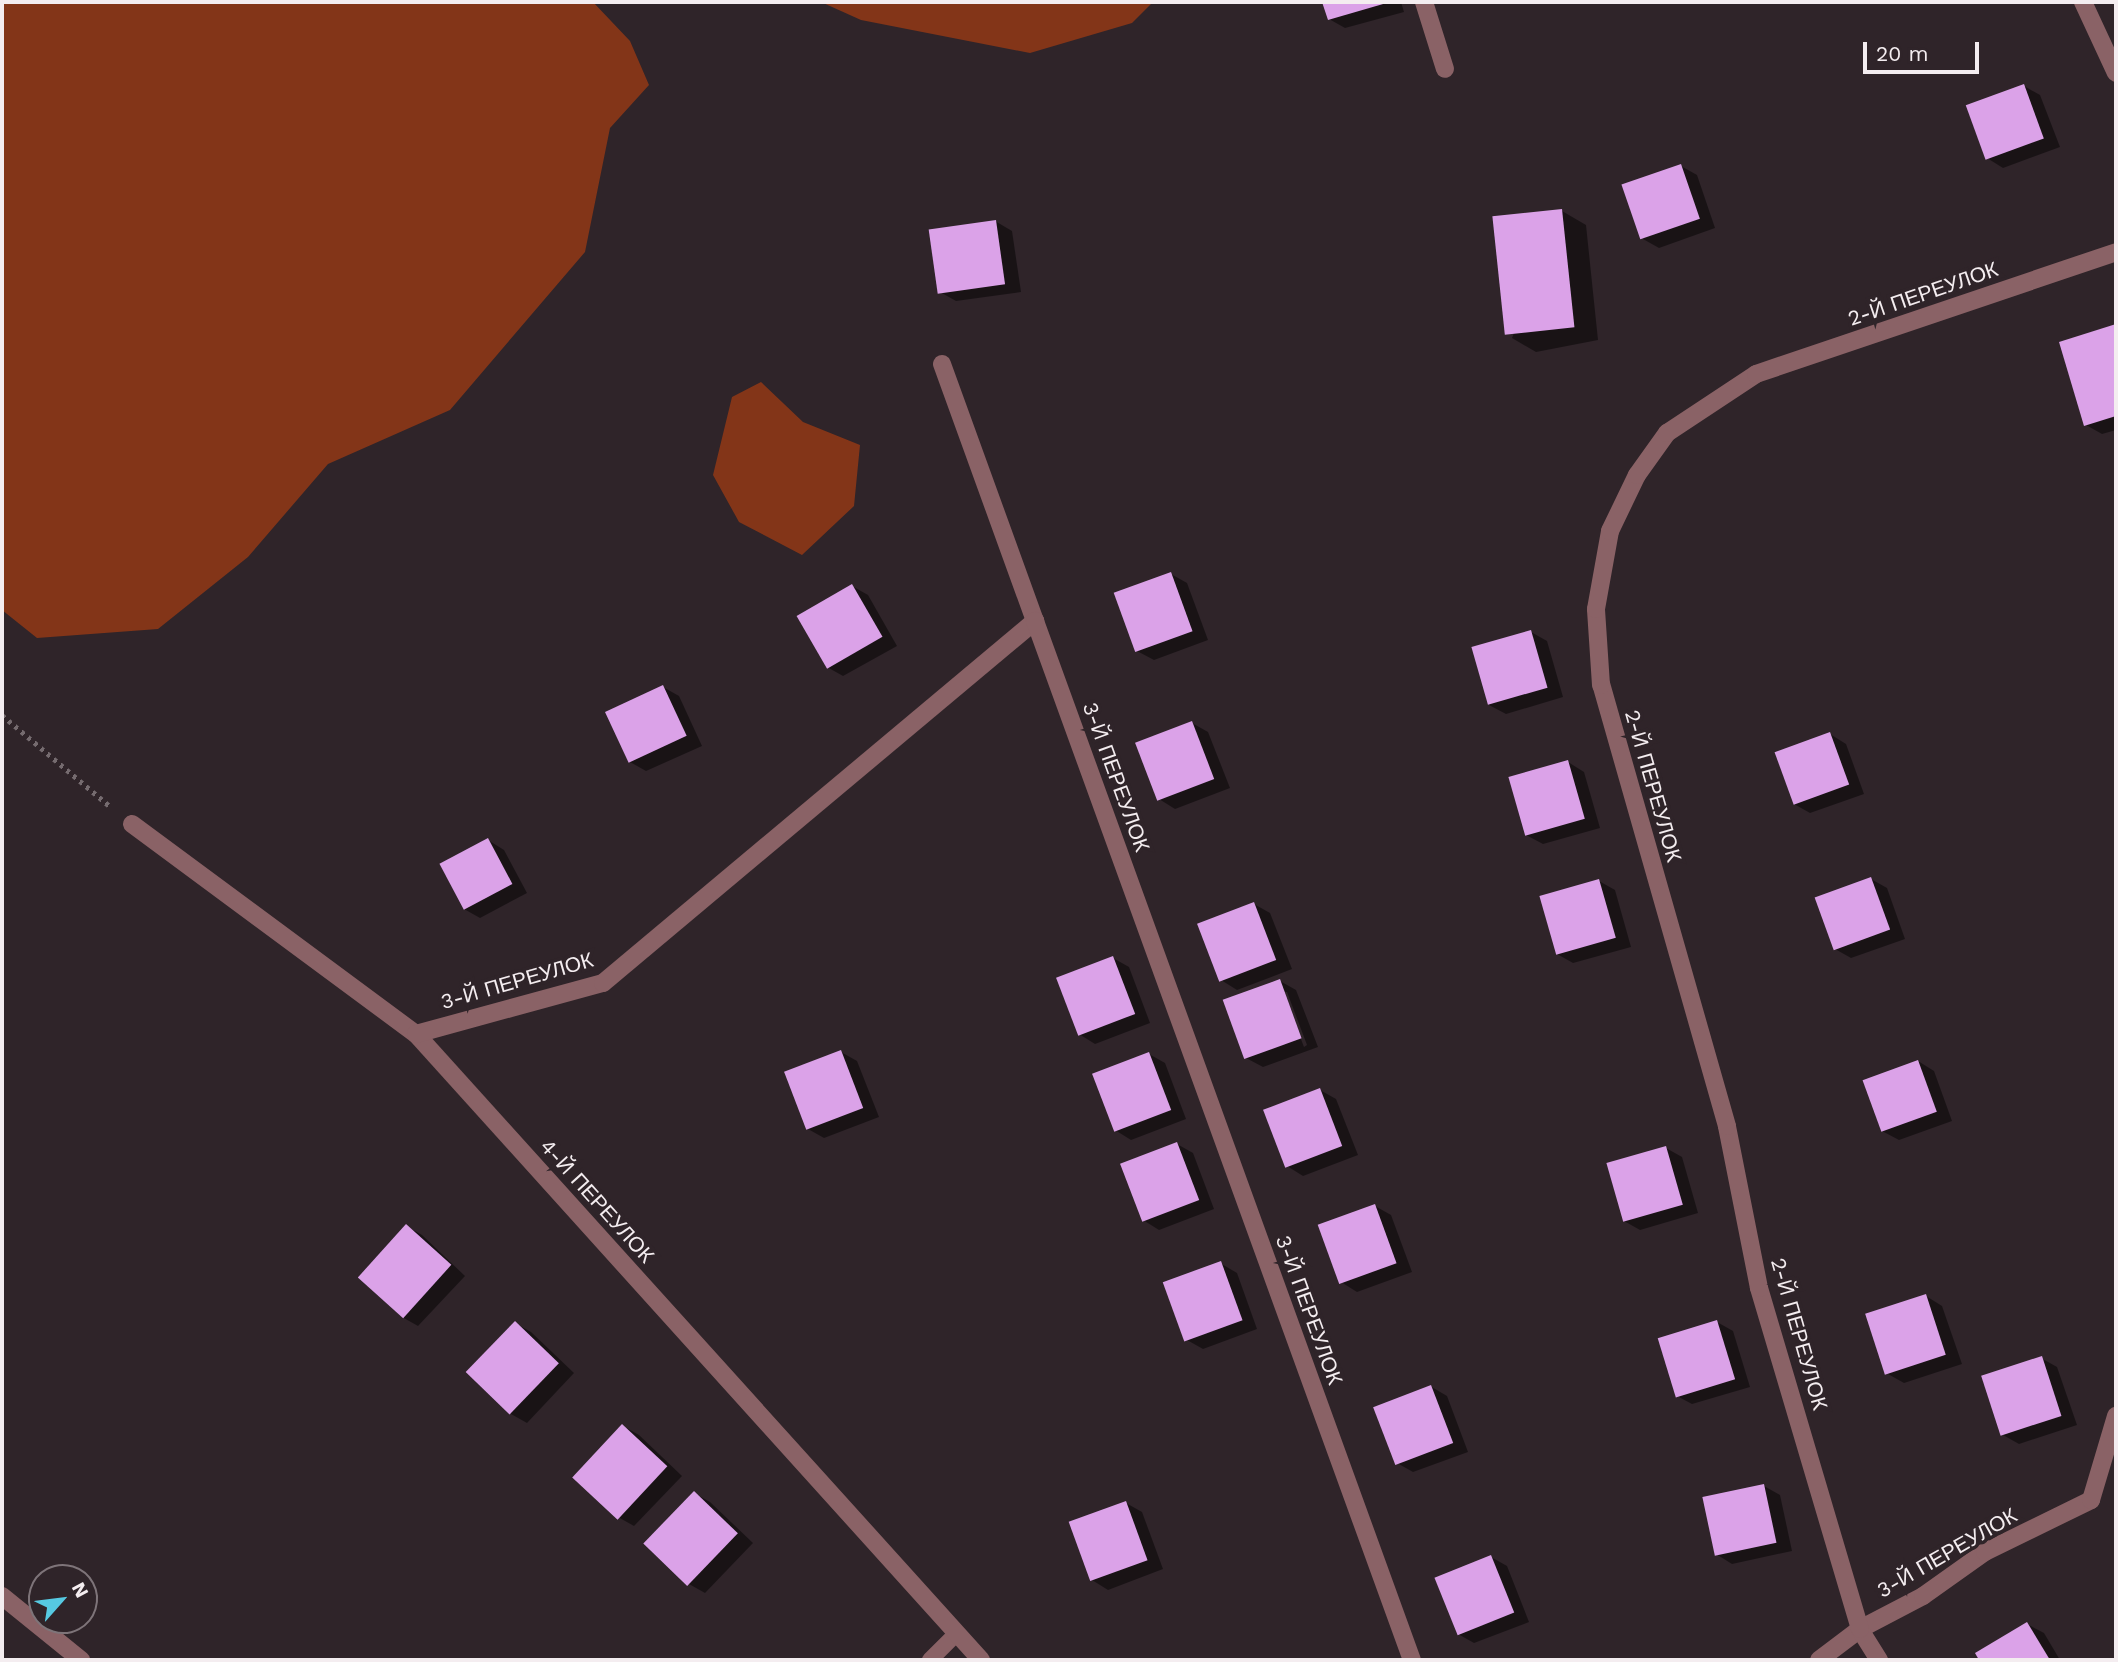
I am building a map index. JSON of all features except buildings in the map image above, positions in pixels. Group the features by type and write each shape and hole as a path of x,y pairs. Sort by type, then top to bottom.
{"street":[{"path":"1424,2 1445,69"},
{"path":"2083,2 2116,73"},
{"name":"2-Й ПЕРЕУЛОК","path":"1879,1660 1860,1629 1759,1288 1727,1126 1601,685 1596,609 1610,531 1637,475 1667,433 1756,374 2116,253"},
{"path":"942,364 1035,621"},
{"name":"3-Й ПЕРЕУЛОК","path":"416,1034 603,983 1035,621 1412,1660"},
{"name":"4-Й ПЕРЕУЛОК","path":"132,824 416,1034 981,1660"},
{"name":"3-Й ПЕРЕУЛОК","path":"1860,1629 1923,1596 1985,1552 2091,1500 2116,1416"},
{"path":"2,1596 81,1660"},
{"path":"1819,1660 1860,1629"}],"lane":[{"path":"930,1660 956,1634"}],"path":[{"path":"2,716 132,824"}],"shaded area":[{"path":"2,2 593,2 630,41 649,85 610,128 585,252 450,410 328,464 248,557 158,629 37,638 2,610"},
{"path":"821,2 1153,2 1132,23 1030,53 861,20"},
{"path":"761,382 803,422 860,445 854,506 802,555 739,522 713,475 732,397"}]}
